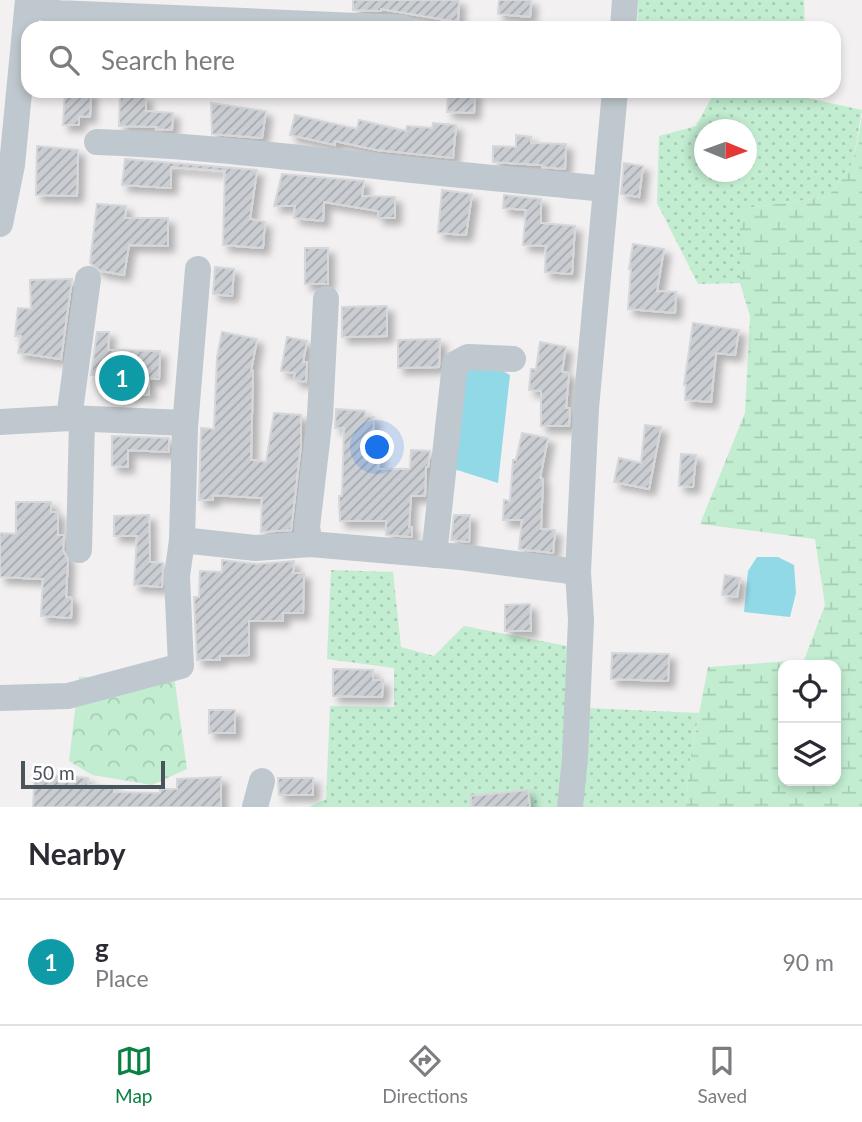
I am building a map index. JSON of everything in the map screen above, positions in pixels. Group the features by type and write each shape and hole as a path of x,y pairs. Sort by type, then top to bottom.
{"street":[{"path":"30,0 57,13 242,21"},
{"path":"28,21 30,0"},
{"path":"624,21 625,0"},
{"path":"0,224 12,165 21,82"},
{"path":"570,807 581,621 578,572 586,408 614,98"},
{"path":"97,142 269,153 605,189"},
{"path":"0,698 68,696 181,666 177,576 182,540 185,423 198,269"},
{"path":"79,550 75,418 88,279"},
{"path":"310,544 307,527 320,416 326,299"},
{"path":"434,555 455,364 468,357 513,359"},
{"path":"0,422 75,418 185,423"},
{"path":"182,540 256,548 310,544 578,572"},
{"path":"255,807 262,781"}],"green space":[{"path":"637,0 804,0 805,21 638,21"},
{"path":"711,98 807,98 862,110 853,162 828,197 740,209 740,283 698,284 657,203 659,136 694,127 694,182 757,182 757,119 700,119"},
{"path":"862,117 862,807 686,807 689,766 708,667 778,662 778,786 841,786 841,660 804,660 825,605 815,539 700,524 745,413 750,316 740,283 740,209 828,197 853,162"},
{"path":"331,570 393,572 401,647 434,656 464,626 567,646 565,707 699,713 689,766 686,807 309,807 326,799 330,706 394,707 394,668 327,659"},
{"path":"174,676 187,769 152,785 92,775 69,761 79,677"}],"water":[{"path":"495,367 510,375 498,483 454,469 467,369"},
{"path":"757,557 778,557 794,565 796,593 790,617 744,612 748,571"}],"building":[{"path":"353,0 459,0 458,21 381,9 353,10"},
{"path":"499,0 531,0 530,17 498,14"},
{"path":"65,98 91,98 90,117 79,116 79,125 63,125"},
{"path":"120,98 146,98 146,111 173,113 172,130 119,126"},
{"path":"448,98 475,98 474,113 447,112"},
{"path":"211,103 266,111 262,138 212,134"},
{"path":"295,115 357,129 359,120 406,131 407,126 432,128 433,123 456,125 453,158 377,150 335,141 335,145 290,135"},
{"path":"516,135 531,137 531,143 566,144 565,169 493,162 493,146 516,147"},
{"path":"37,146 78,150 77,196 36,195"},
{"path":"125,159 257,170 250,219 265,222 263,248 223,245 225,171 171,167 171,188 122,185"},
{"path":"624,163 643,166 639,197 621,194"},
{"path":"282,174 364,181 362,196 395,197 395,218 378,218 378,211 324,202 323,221 294,218 295,206 274,206"},
{"path":"442,190 472,194 466,235 438,233"},
{"path":"504,195 541,199 541,223 575,226 572,274 545,272 546,246 523,245 526,210 503,208"},
{"path":"97,204 126,206 125,218 168,218 168,246 129,245 124,275 101,271 90,263"},
{"path":"633,244 664,249 657,291 676,292 675,313 628,309"},
{"path":"305,248 328,248 328,284 305,284"},
{"path":"215,267 234,269 232,296 213,294"},
{"path":"72,279 61,359 18,353 21,336 15,336 18,308 31,309 30,280"},
{"path":"387,306 387,336 342,337 342,307"},
{"path":"693,323 739,330 735,355 716,353 711,402 685,400 684,385"},
{"path":"97,332 109,332 108,350 160,351 159,379 149,378 149,395 112,393 113,376 91,375"},
{"path":"222,332 257,339 251,371 251,460 266,462 274,413 301,415 301,445 291,530 261,532 262,498 213,495 213,500 199,500 201,428 214,429 217,357"},
{"path":"287,337 307,341 303,362 307,362 306,382 294,380 295,373 281,371"},
{"path":"440,339 439,367 398,368 398,340"},
{"path":"540,342 566,347 562,372 569,373 566,408 570,408 569,426 541,426 541,391 529,390 531,369 536,369"},
{"path":"336,409 365,411 365,416 374,417 373,435 381,435 378,469 410,469 411,450 430,451 426,467 425,496 411,496 409,527 412,527 412,537 386,535 386,521 340,521 344,428 335,428"},
{"path":"645,425 661,427 649,489 614,482 619,458 641,463"},
{"path":"522,433 548,438 540,478 543,479 541,529 555,530 553,553 519,549 522,520 503,520 504,500 510,501 513,460 516,460"},
{"path":"112,436 169,438 169,452 128,450 128,467 112,466"},
{"path":"681,454 696,455 693,487 679,486"},
{"path":"16,502 51,502 51,512 58,512 58,535 64,535 63,550 68,560 66,597 72,598 71,618 41,616 43,579 0,577 0,533 16,534"},
{"path":"149,515 150,562 163,563 162,587 134,585 137,536 114,536 114,516"},
{"path":"454,515 470,515 469,542 451,540"},
{"path":"222,560 257,564 294,561 293,573 304,573 303,613 283,613 283,621 249,621 249,655 220,656 220,660 197,660 194,597 199,597 200,571 222,572"},
{"path":"725,575 740,578 737,597 722,595"},
{"path":"530,604 531,631 505,631 505,605"},
{"path":"612,653 669,654 668,681 611,679"},
{"path":"333,669 373,670 373,680 383,680 382,697 333,696"},
{"path":"209,710 235,710 235,733 209,733"},
{"path":"35,774 88,778 88,785 114,786 114,792 160,793 160,789 177,789 177,779 221,777 221,807 33,807"},
{"path":"278,778 313,778 313,795 279,795"},
{"path":"528,790 530,807 471,807 471,796"}],"place":[{"name":"g","path":"122,378"}]}
